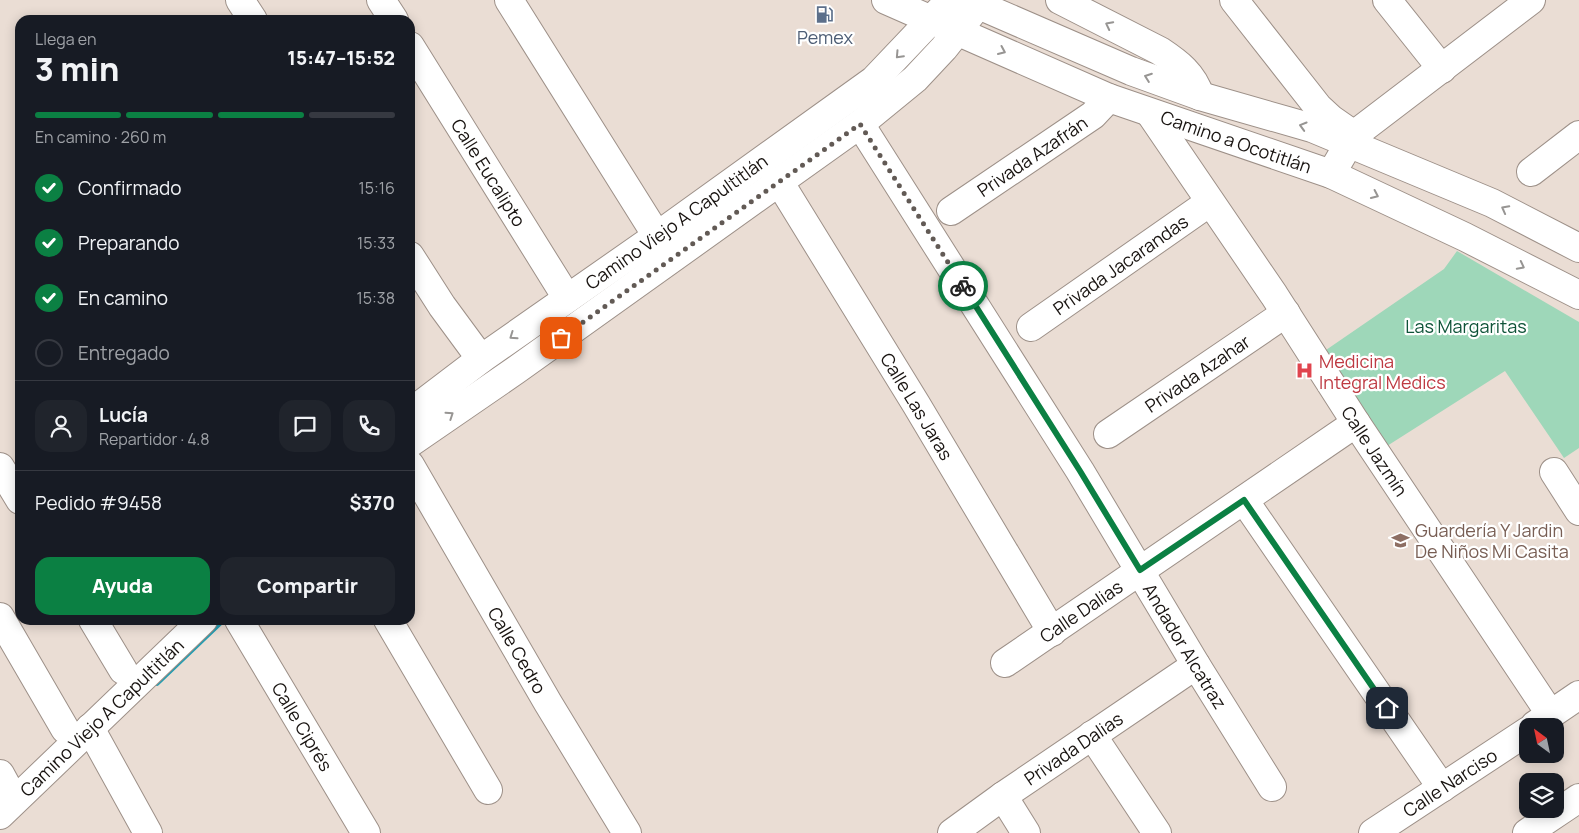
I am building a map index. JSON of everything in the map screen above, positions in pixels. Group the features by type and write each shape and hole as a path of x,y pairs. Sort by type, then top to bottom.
{"street":[{"path":"240,0 250,15"},
{"path":"381,0 391,15"},
{"path":"509,0 658,236"},
{"name":"Camino a Ocotitlán","path":"886,0 1109,98 1331,174 1464,237 1579,295"},
{"name":"Camino Viejo A Capultitlán","path":"415,408 481,359 658,236 874,80 950,0"},
{"path":"1060,0 1160,51 1192,78 1200,96"},
{"path":"1234,0 1318,107 1351,139"},
{"path":"1387,0 1442,69"},
{"path":"1331,174 1351,139 1531,0"},
{"name":"Camino Viejo A Capultitlán","path":"415,439 516,370 860,124 915,79 957,31 976,2"},
{"name":"Camino a Ocotitlán","path":"976,2 1131,71 1200,96 1351,139 1492,202 1579,248"},
{"name":"Calle Eucalipto","path":"415,54 567,298"},
{"name":"Privada Azafrán","path":"951,211 1093,115 1109,98"},
{"name":"Calle Jazmín","path":"1150,113 1286,313 1541,718"},
{"name":"Andador Alcatraz","path":"860,124 1080,471 1196,665 1272,787"},
{"path":"1531,172 1579,135"},
{"name":"Calle Las Jaras","path":"780,183 916,404 1052,632"},
{"name":"Privada Jacarandas","path":"1031,327 1210,202"},
{"path":"415,264 442,306 481,359"},
{"name":"Privada Azahar","path":"1108,434 1286,313"},
{"name":"Calle Dalias","path":"1005,663 1356,423"},
{"path":"0,467 15,492"},
{"path":"1554,472 1579,511"},
{"name":"Calle Cedro","path":"415,474 548,703 627,833"},
{"path":"1244,500 1442,788"},
{"path":"0,617 148,833"},
{"path":"96,625 123,670"},
{"name":"Camino Viejo A Capultitlán","path":"0,815 77,729 123,670 170,625"},
{"name":"Camino Viejo A Capultitlán","path":"2,783 77,729 197,625"},
{"name":"Calle Ciprés","path":"242,625 366,833"},
{"path":"391,625 488,790"},
{"name":"Privada Dalias","path":"952,833 1003,796 1196,665"},
{"path":"1545,718 1579,695"},
{"path":"1092,735 1157,833"},
{"name":"Calle Narciso","path":"1373,833 1519,737"},
{"path":"1003,796 1026,833"},
{"path":"1528,833 1579,798"}],"green space":[{"name":"Las Margaritas","path":"1457,251 1579,322 1579,448 1564,458 1505,371 1387,446 1326,350 1444,269"}],"waterway":[{"path":"157,683 218,625"}],"way so far":[{"path":"561,338 860,124 963,286"}],"place":[{"name":"Pemex","path":"825,14"},
{"name":"Medicina Integral Medics","path":"1305,371"},
{"name":"Guardería Y Jardin De Niños Mi Casita","path":"1401,540"}],"route":[{"path":"963,286 1140,570 1244,500 1387,708"}]}
